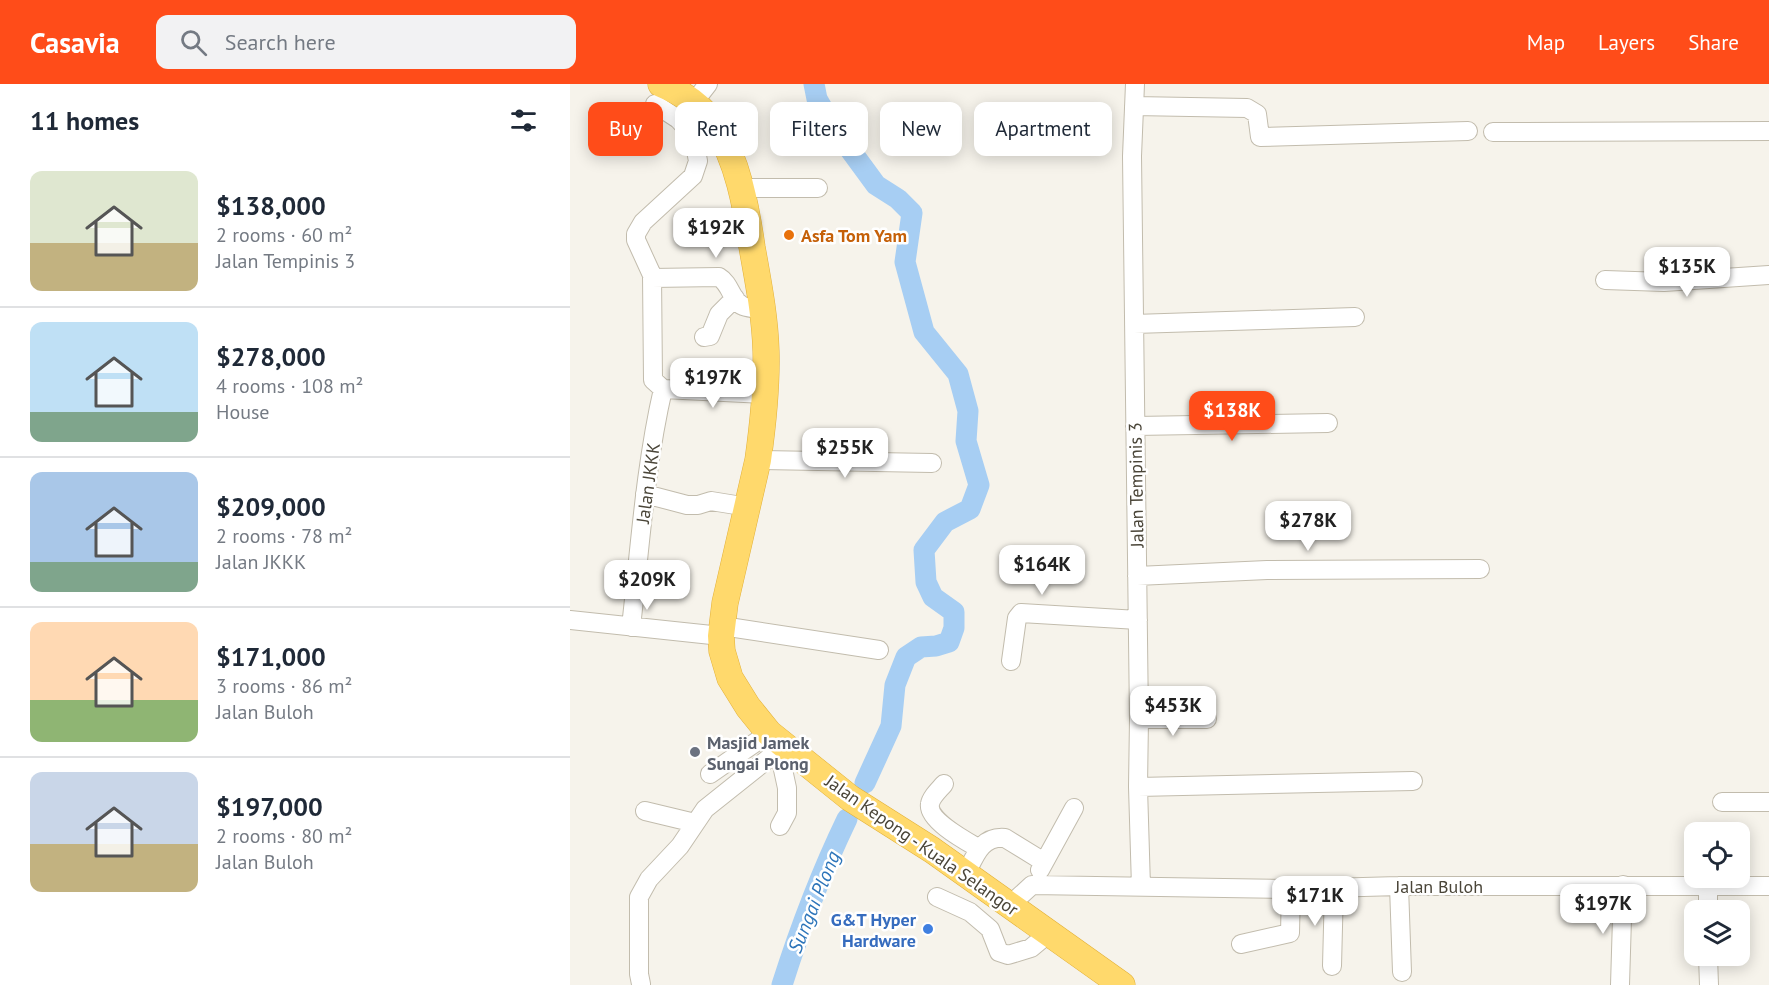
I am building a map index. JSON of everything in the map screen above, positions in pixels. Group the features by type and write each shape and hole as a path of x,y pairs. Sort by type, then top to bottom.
{"highway":[{"name":"Jalan Kepong - Kuala Selangor","path":"681,92 714,125 731,157 741,188 749,226 763,310 766,351 765,394 758,460 725,603 721,631 722,651 730,678 747,707 777,743 850,798 932,850 1049,933 1098,977 1122,985"}],"street":[{"name":"Jalan Tempinis 3","path":"1135,84 1132,156 1141,887"},
{"path":"681,92 678,119 693,135 698,161 693,176 643,222 638,229 636,240 652,278 653,380 663,389 765,394"},
{"path":"1134,106 1247,108 1257,114 1260,137 1468,131"},
{"path":"1493,132 1769,131"},
{"path":"741,188 818,188"},
{"path":"1605,280 1664,282 1769,275"},
{"path":"652,278 719,277 726,281 737,302 744,307 763,310"},
{"path":"704,338 710,336 719,314 735,298"},
{"path":"1134,324 1355,317"},
{"name":"Jalan JKKK","path":"632,627 645,494 663,389"},
{"path":"1135,426 1328,423"},
{"path":"758,460 932,463"},
{"path":"645,494 687,505 698,505 711,501 748,507"},
{"path":"1137,576 1267,570 1480,569"},
{"path":"1011,660 1017,618 1021,613 1138,620"},
{"path":"570,620 632,627 721,631 879,650"},
{"path":"1139,719 1207,718"},
{"path":"641,984 639,897 650,879 680,846 705,809 756,769 777,743"},
{"path":"710,774 777,743"},
{"path":"777,743 787,788 787,813 780,826"},
{"path":"756,769 787,788"},
{"path":"1138,787 1413,781"},
{"path":"944,784 931,802 932,813 949,831 978,848"},
{"path":"1722,802 1769,802"},
{"path":"1010,905 1032,885 1074,808"},
{"path":"645,811 695,823"},
{"path":"932,850 949,831"},
{"path":"966,874 978,848 992,839 1005,838 1044,862"},
{"name":"Jalan Buloh","path":"1032,885 1291,889 1399,886 1684,885"},
{"path":"1620,985 1623,885"},
{"path":"1399,886 1402,972"},
{"name":"Jalan Buloh","path":"1750,886 1769,886"},
{"path":"1332,966 1334,888"},
{"path":"1241,944 1290,933 1291,889"},
{"path":"937,897 970,912 990,929 999,952 1008,955 1031,948 1049,933"},
{"path":"1708,966 1709,985"}],"waterway":[{"name":"Sungai Plong","path":"814,84 817,99 832,125 876,185 898,199 912,213 905,262 924,332 958,374 968,411 966,441 979,485 970,509 945,522 924,550 926,582 933,597 954,612 954,628 949,642 921,647 906,657 895,685 891,726 865,783"},
{"name":"Sungai Plong","path":"782,985 828,860 847,819"}],"place":[{"name":"Asfa Tom Yam","path":"789,235"},
{"name":"Masjid Jamek Sungai Plong","path":"695,752"},
{"name":"G&T Hyper Hardware","path":"928,929"}]}
